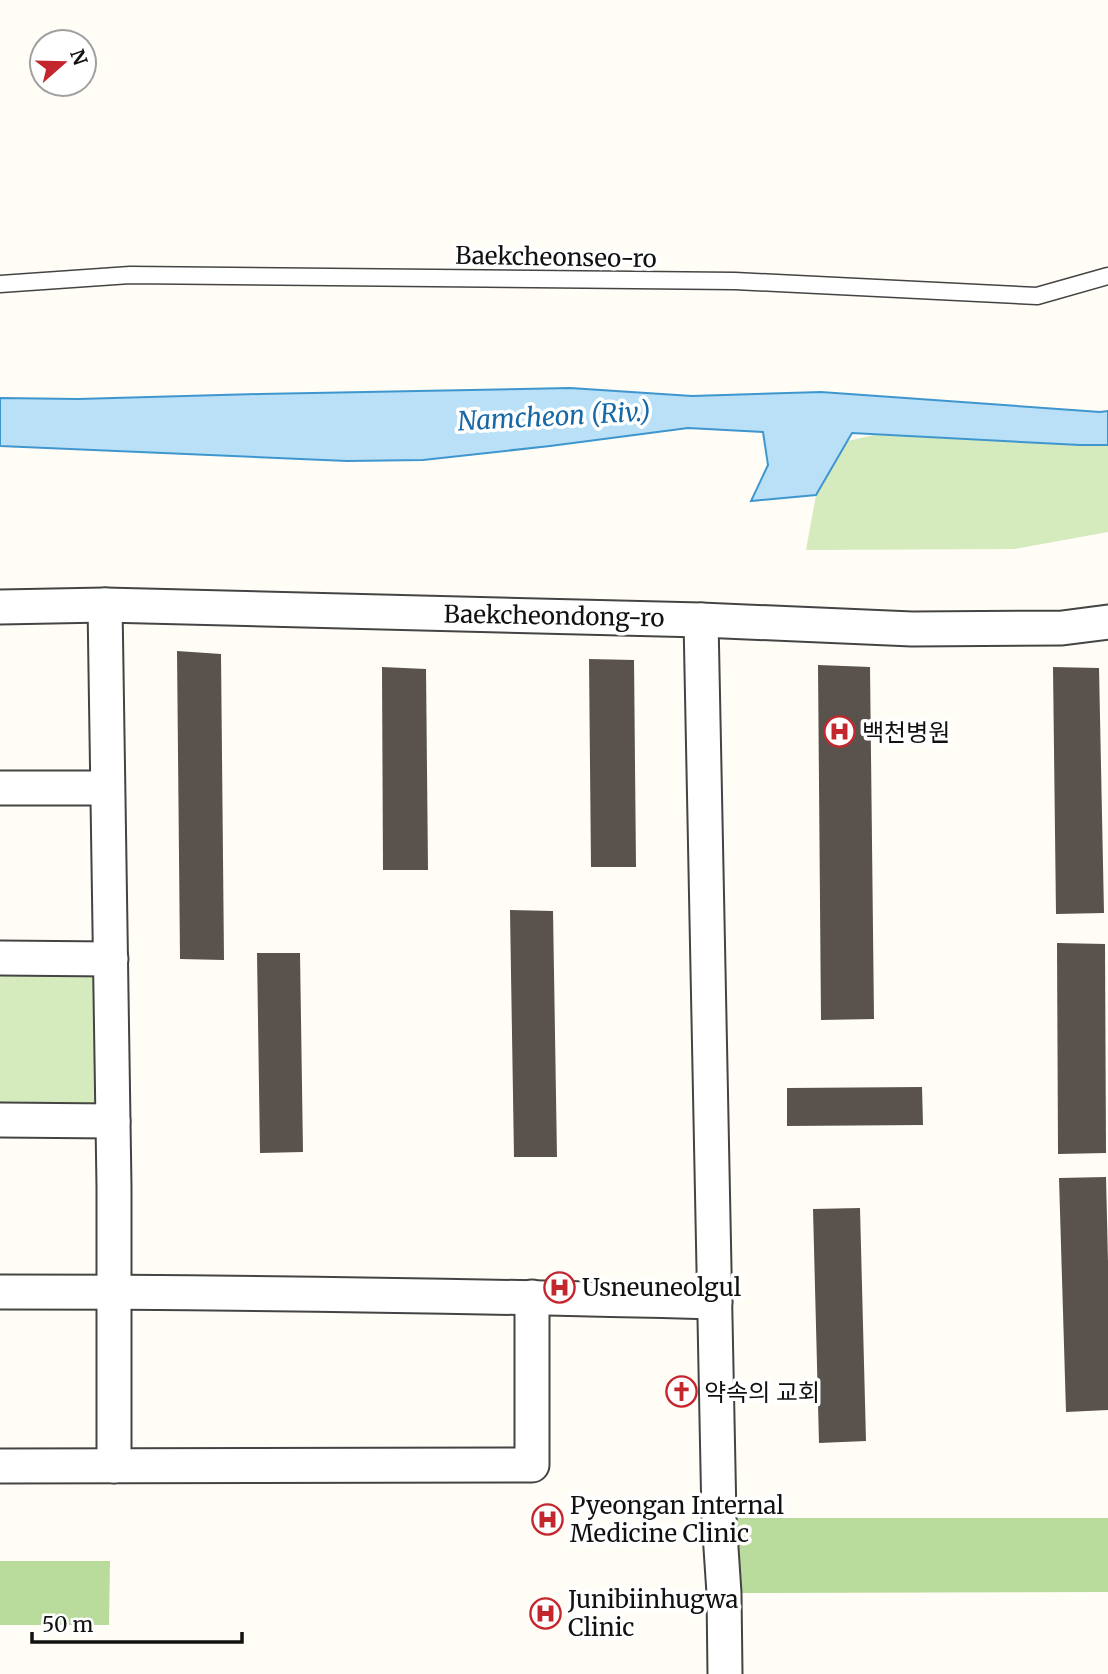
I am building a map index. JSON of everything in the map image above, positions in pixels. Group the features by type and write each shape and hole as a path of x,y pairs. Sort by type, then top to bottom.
{"street":[{"name":"Baekcheondong-ro","path":"0,607 105,605 701,620 912,629 1062,628 1108,622"},
{"path":"105,605 113,1121 114,1466"},
{"path":"701,620 719,1518 724,1593 725,1674"},
{"path":"0,788 107,788"},
{"path":"0,958 111,959"},
{"path":"0,1120 113,1121"},
{"path":"0,1292 532,1297 715,1302"},
{"path":"0,1466 532,1465 532,1297"}],"lane":[{"name":"Baekcheonseo-ro","path":"0,284 130,275 721,281 1037,296 1108,276"}],"green space":[{"path":"883,433 1108,444 1108,532 1014,549 806,550 816,495 847,441"},
{"path":"0,958 111,959 113,1121 0,1120"},
{"path":"719,1518 1108,1518 1108,1592 724,1593"},
{"path":"0,1561 110,1561 109,1625 0,1625"}],"water":[{"name":"Namcheon (Riv.)","path":"570,388 692,396 821,392 1108,411 1108,445 852,433 816,495 751,501 768,465 763,432 688,428 423,460 347,461 0,446 0,398 78,399"}],"building":[{"path":"177,651 221,654 224,960 180,959"},
{"path":"589,659 634,660 636,867 591,867"},
{"path":"818,665 870,667 874,1019 821,1020"},
{"path":"382,667 426,669 428,870 383,870"},
{"path":"1053,667 1099,668 1104,913 1056,914"},
{"path":"510,910 553,911 557,1157 514,1157"},
{"path":"1057,943 1105,944 1106,1153 1058,1154"},
{"path":"257,953 300,953 303,1152 260,1153"},
{"path":"922,1087 923,1125 787,1126 787,1088"},
{"path":"1106,1177 1108,1410 1066,1412 1059,1178"},
{"path":"860,1208 866,1441 819,1443 813,1209"}],"place":[{"name":"백천병원","path":"839,732"},
{"name":"Usneuneolgul","path":"559,1287"},
{"name":"약속의 교회","path":"681,1392"},
{"name":"Pyeongan Internal Medicine Clinic","path":"547,1519"},
{"name":"Junibiinhugwa Clinic","path":"545,1613"}]}
